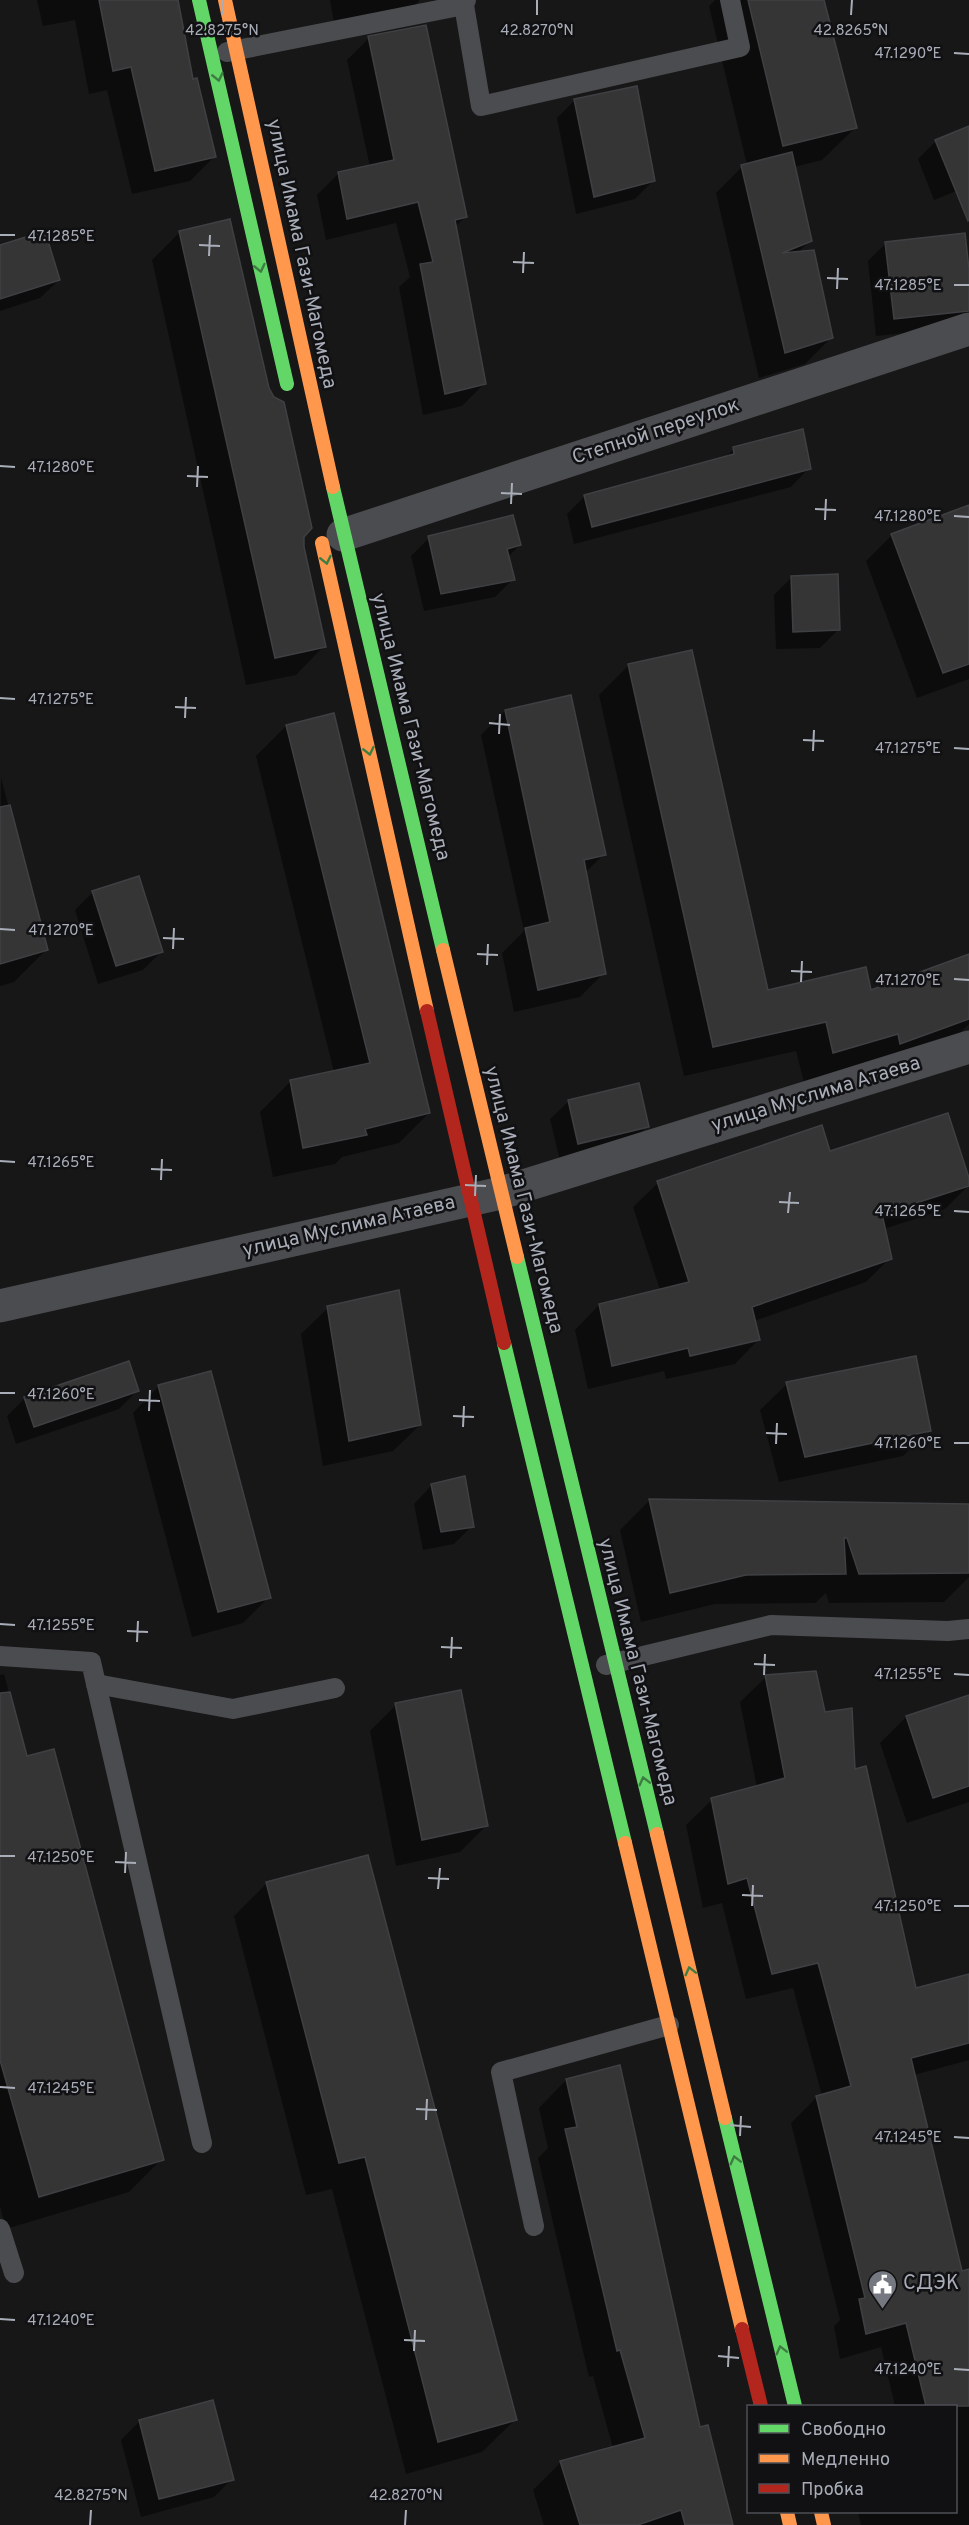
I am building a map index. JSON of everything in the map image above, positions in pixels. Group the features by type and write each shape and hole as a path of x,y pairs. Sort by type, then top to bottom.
{"main road":[{"path":"200,0 288,393"},
{"name":"улица Имама Гази-Магомеда","path":"225,0 332,534 501,1193 795,2405"},
{"path":"332,534 470,1200 761,2405"}],"street":[{"name":"Степной переулок","path":"332,534 969,329"},
{"name":"улица Муслима Атаева","path":"0,1305 501,1193 969,1047"}],"lane":[{"path":"212,54 237,51 465,2 481,106 740,47 730,0"},
{"path":"583,1668 615,1663 771,1625 948,1631 969,1629"},
{"path":"0,1656 91,1662 202,2143"},
{"path":"96,1684 233,1708 335,1688"},
{"path":"534,2226 501,2072 669,2025"},
{"path":"0,2229 14,2273"}],"building":[{"path":"99,0 178,0 193,79 197,78 216,157 155,171 131,67 113,71"},
{"path":"748,0 824,0 857,128 783,146"},
{"path":"426,25 467,217 455,220 486,384 445,394 420,264 433,262 418,202 347,219 338,172 394,160 368,36"},
{"path":"637,86 655,181 594,197 574,99"},
{"path":"969,126 969,220 968,221 935,140"},
{"path":"792,152 812,241 782,253 814,250 833,338 785,353 741,165"},
{"path":"230,219 269,388 274,397 284,402 312,528 304,537 304,547 326,647 275,658 179,231"},
{"path":"45,231 60,280 0,299 0,245"},
{"path":"965,233 969,269 969,311 894,319 885,242"},
{"path":"803,429 811,469 592,527 584,495 734,454 733,447"},
{"path":"969,505 969,664 943,673 891,534"},
{"path":"513,515 521,545 507,549 515,580 441,594 428,536"},
{"path":"838,574 840,630 793,632 791,576"},
{"path":"692,650 768,990 866,967 871,990 969,954 969,1019 900,1044 898,1034 833,1053 826,1022 713,1047 628,664"},
{"path":"571,695 606,855 584,860 606,974 538,990 525,928 550,922 505,710"},
{"path":"334,713 430,1113 365,1129 367,1135 303,1148 290,1080 370,1063 286,725"},
{"path":"10,805 48,950 0,964 0,807"},
{"path":"139,876 163,952 116,966 92,891"},
{"path":"639,1083 649,1127 578,1144 568,1100"},
{"path":"948,1113 969,1178 969,1186 882,1214 892,1259 752,1307 760,1340 690,1356 688,1348 612,1366 599,1304 689,1282 657,1181 822,1125 830,1151"},
{"path":"399,1290 421,1425 349,1441 327,1306"},
{"path":"916,1356 931,1431 805,1457 786,1382"},
{"path":"129,1361 139,1391 34,1427 24,1397"},
{"path":"211,1371 271,1598 218,1612 158,1385"},
{"path":"465,1476 474,1527 441,1532 431,1484"},
{"path":"649,1499 969,1504 969,1573 859,1574 847,1538 844,1538 846,1574 746,1575 670,1593"},
{"path":"816,1671 825,1712 852,1708 855,1769 866,1766 916,1988 969,1974 969,2043 911,2058 962,2271 969,2269 969,2406 926,2405 906,2323 866,2334 859,2299 865,2298 816,2096 851,2086 818,1963 772,1974 747,1878 728,1884 711,1798 785,1778 765,1675"},
{"path":"461,1690 488,1826 422,1840 395,1703"},
{"path":"10,1692 27,1756 54,1749 164,2160 39,2197 0,2060 0,1693"},
{"path":"969,1695 969,1786 933,1798 906,1716"},
{"path":"368,1855 517,2420 438,2442 365,2157 339,2163 266,1882"},
{"path":"620,2065 700,2427 708,2425 733,2525 685,2525 681,2510 638,2525 580,2525 560,2461 645,2438 620,2350 617,2351 565,2129 577,2127 566,2079"},
{"path":"213,2400 234,2480 159,2499 139,2420"}],"traffic: fast":[{"path":"199,0 287,384"},
{"path":"333,487 443,950"},
{"path":"517,1257 657,1834"},
{"path":"504,1343 625,1843"},
{"path":"725,2118 795,2405"}],"traffic: slow":[{"path":"225,0 333,487"},
{"path":"322,543 427,1011"},
{"path":"443,950 517,1257"},
{"path":"657,1834 725,2118"},
{"path":"625,1843 742,2329"},
{"path":"787,2513 790,2525"},
{"path":"821,2513 824,2525"}],"traffic: jam":[{"path":"427,1011 504,1343"},
{"path":"742,2329 761,2405"}],"place":[{"name":"СДЭК","path":"882,2310"}]}
